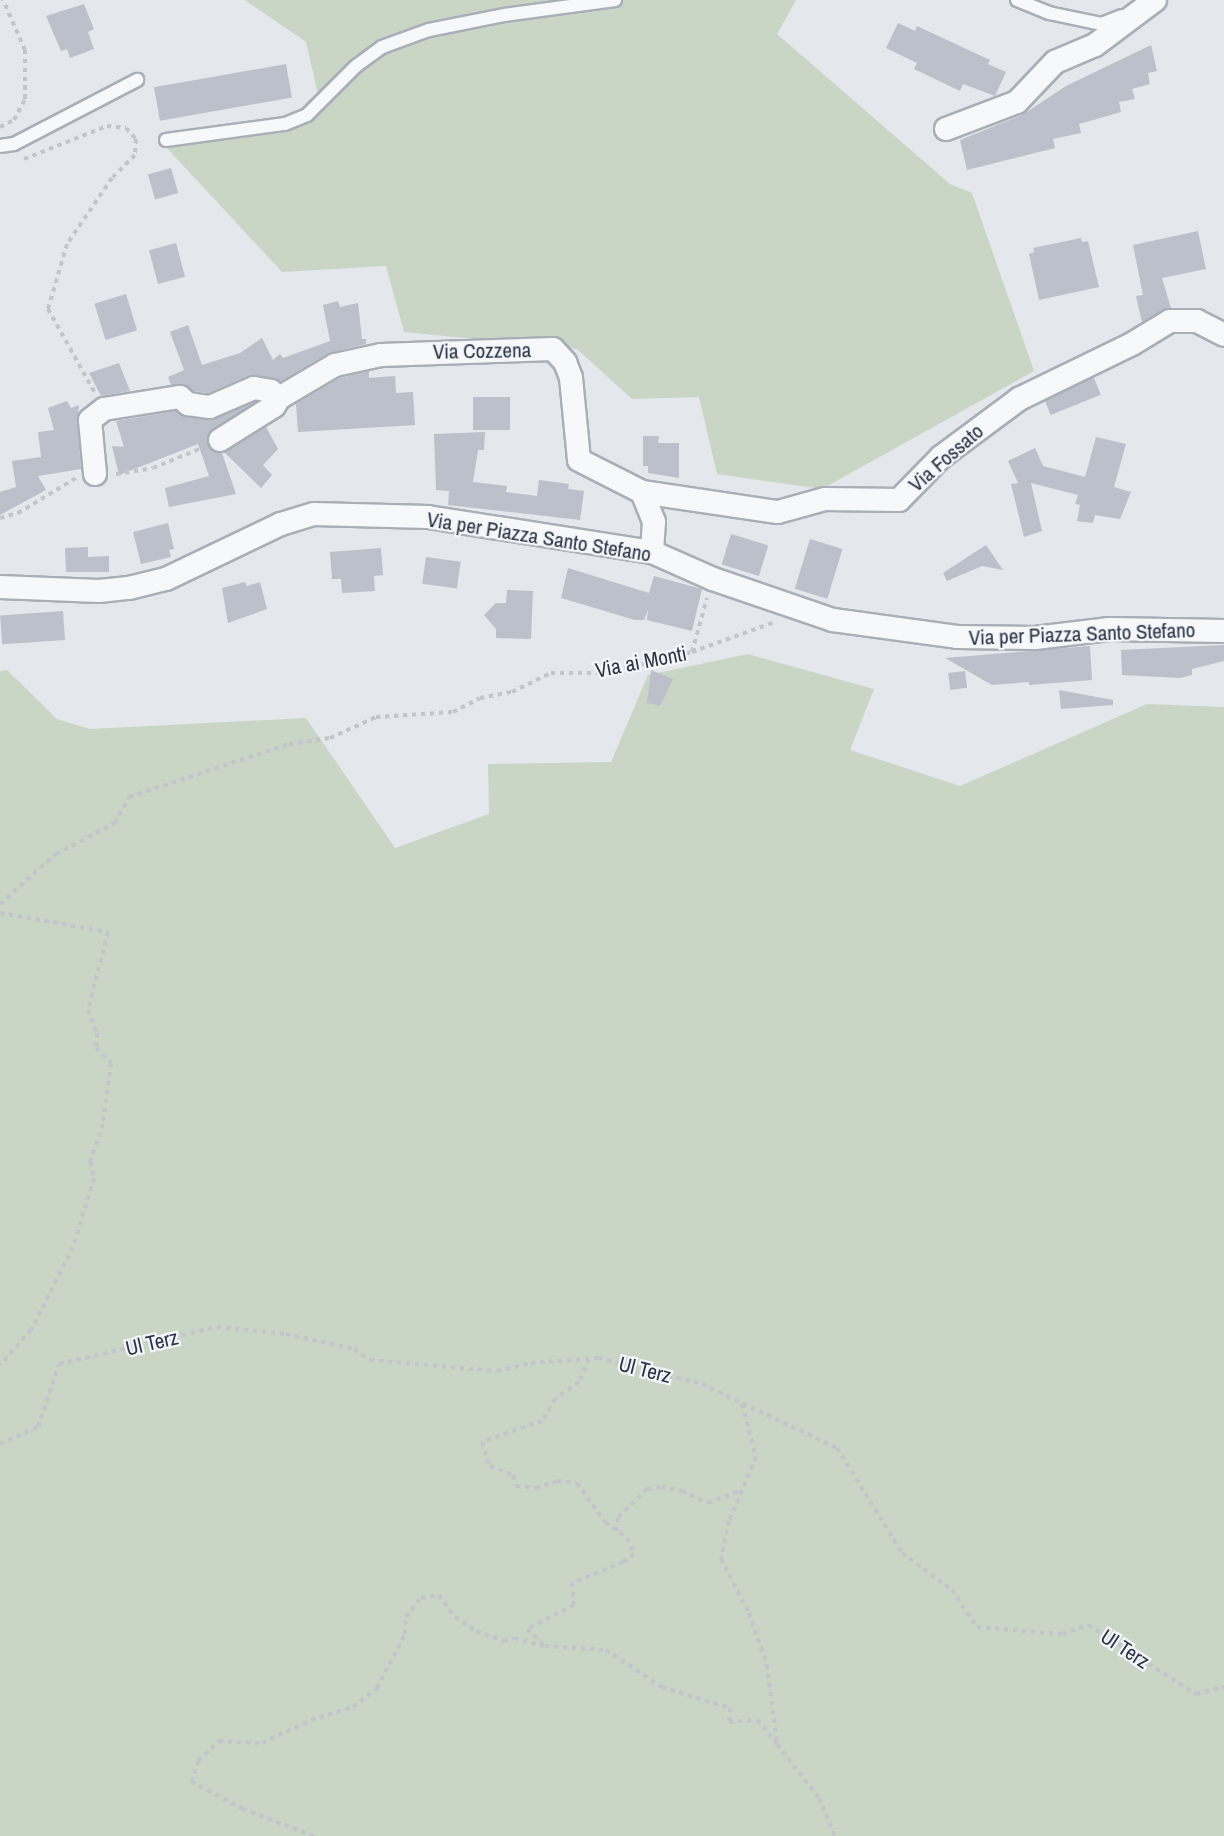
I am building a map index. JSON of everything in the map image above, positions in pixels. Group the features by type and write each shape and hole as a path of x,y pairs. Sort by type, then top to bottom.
{"street":[{"path":"946,129 1017,102 1055,62 1095,45 1150,4"},
{"name":"Via Fossato","path":"642,492 778,512 825,499 899,500 941,457 1018,399 1132,344 1170,321 1197,321 1224,335"},
{"name":"Via Cozzena","path":"279,398 335,365 381,355 553,350 565,362 571,378 579,460 642,492"},
{"path":"94,474 90,420 104,409 180,397 188,404 210,407 254,388 271,391 279,398 274,406 220,440"},
{"path":"642,492 654,522 652,552"},
{"name":"Via per Piazza Santo Stefano","path":"0,587 99,591 157,581 282,524 314,514 428,517 652,552 713,579 833,620 957,637 1035,638 1109,629 1224,631"}],"lane":[{"path":"166,140 285,124 307,115 356,66 382,47 429,30 504,15 615,0"},
{"path":"1017,0 1048,13 1101,24 1150,4"},
{"path":"0,146 14,144 137,80"}],"path":[{"path":"0,127 14,120 26,99 25,50 3,0"},
{"path":"20,161 107,126 126,128 136,139 135,155 112,178 67,244 48,309 104,409"},
{"path":"0,518 18,513 77,477 94,474 131,474 153,468 220,440"},
{"path":"692,652 713,579"},
{"name":"Via ai Monti","path":"0,904 56,854 115,823 129,797 289,744 330,738 376,717 453,712 480,698 512,692 551,673 607,673 692,652 763,627"},
{"path":"0,913 108,932 88,1010 97,1033 96,1048 111,1064 103,1124 90,1162 94,1178 73,1247 31,1330 0,1365"},
{"name":"Ul Terz","path":"0,1444 38,1427 59,1364 217,1327 286,1334 354,1349 370,1360 497,1371 531,1363 589,1359 702,1384 837,1448 902,1553 952,1590 977,1627 1062,1634 1088,1625 1196,1694 1224,1687"},
{"path":"545,1646 527,1629 574,1605 572,1583 623,1562 634,1554 627,1538 589,1504 577,1483 557,1481 536,1488 516,1486 513,1475 490,1466 482,1442 542,1421 555,1399 579,1382 589,1359"},
{"path":"742,1403 756,1457 741,1490 721,1559 749,1613 767,1665 777,1744"},
{"path":"617,1531 618,1517 647,1489 661,1487 682,1491 708,1503 741,1490"},
{"path":"314,1836 243,1809 192,1782 198,1761 219,1741 262,1743 311,1720 353,1707 377,1688 405,1634 406,1617 421,1598 439,1595 454,1617 485,1635 502,1641 514,1638 545,1646 606,1650 662,1687 730,1708 729,1722 757,1720 819,1798 835,1836"}],"green space":[{"path":"245,0 796,0 777,34 950,184 972,193 1034,371 822,489 717,474 699,397 632,399 577,349 404,332 386,266 282,272 165,146 322,111 306,42"},
{"path":"748,654 874,689 850,750 960,786 1147,704 1224,707 1224,1836 0,1836 0,671 7,670 57,719 90,729 306,718 395,848 489,814 488,764 611,762 648,675"}],"building":[{"path":"84,4 94,29 88,32 94,49 70,58 67,49 61,51 46,16"},
{"path":"898,23 915,31 917,26 990,60 988,64 1006,72 995,96 963,84 960,91 914,69 917,63 886,48"},
{"path":"1151,45 1157,71 1148,73 1150,84 1132,89 1135,99 1119,102 1121,112 1079,124 1081,133 1053,139 1055,148 967,170 960,140 1022,115 1066,86"},
{"path":"286,64 292,97 160,121 154,87"},
{"path":"171,168 178,193 155,200 148,175"},
{"path":"1198,231 1206,269 1162,278 1171,308 1142,322 1136,296 1143,295 1133,245"},
{"path":"1081,238 1082,242 1088,241 1099,287 1039,300 1029,254 1034,252 1033,248"},
{"path":"176,243 185,277 158,284 149,250"},
{"path":"126,294 137,330 106,340 94,304"},
{"path":"338,301 340,307 358,303 362,339 366,339 366,344 328,353 281,381 249,375 208,393 194,391 183,384 171,385 168,377 184,370 170,332 188,325 202,365 240,353 262,338 273,360 280,354 283,358 330,341 323,305"},
{"path":"119,363 130,391 101,396 89,373"},
{"path":"369,371 369,378 395,376 396,393 413,392 415,425 298,432 296,404 340,378"},
{"path":"1094,378 1101,395 1051,415 1044,398"},
{"path":"473,397 510,397 510,430 473,430"},
{"path":"67,401 71,408 79,405 77,421 81,469 38,476 46,490 0,515 0,492 16,487 12,461 41,457 38,432 54,430 48,408"},
{"path":"254,403 213,429 207,440 213,452 222,453 236,494 169,507 165,488 209,476 198,444 119,475 112,446 124,447 116,421 176,411 186,417 209,420"},
{"path":"266,427 278,449 263,465 272,475 261,488 224,452"},
{"path":"485,432 484,450 478,450 473,482 507,486 506,492 537,496 539,480 569,484 568,489 584,491 580,520 448,505 449,491 436,490 434,434"},
{"path":"643,436 659,436 658,443 679,443 679,478 648,473 648,466 643,466"},
{"path":"1096,437 1126,444 1114,487 1131,492 1120,519 1095,515 1093,523 1077,521 1080,505 1075,504 1078,495 1031,483 1042,531 1024,537 1011,484 1018,483 1008,461 1035,448 1043,466 1085,477"},
{"path":"168,523 174,549 169,550 171,557 141,564 133,532"},
{"path":"731,534 768,545 759,576 722,565"},
{"path":"810,539 843,549 827,599 795,589"},
{"path":"986,545 1003,570 982,566 947,581 943,573"},
{"path":"88,547 88,557 109,556 109,572 66,572 65,548"},
{"path":"381,548 383,575 374,576 375,591 342,593 341,579 332,579 330,552"},
{"path":"426,557 461,562 457,589 422,584"},
{"path":"568,568 649,593 654,576 702,589 692,631 647,620 648,610 644,620 635,620 561,598"},
{"path":"245,582 247,586 260,582 267,609 228,623 222,588"},
{"path":"507,590 533,591 531,639 496,638 496,629 484,615 496,603 506,603"},
{"path":"63,611 65,640 2,644 0,615"},
{"path":"1224,645 1224,661 1192,669 1192,675 1180,678 1122,675 1121,650"},
{"path":"1090,646 1092,680 1029,685 1029,682 992,685 945,658"},
{"path":"651,670 673,679 660,706 647,703"},
{"path":"965,671 967,688 950,690 948,673"},
{"path":"1059,690 1113,700 1113,705 1061,709"}]}
